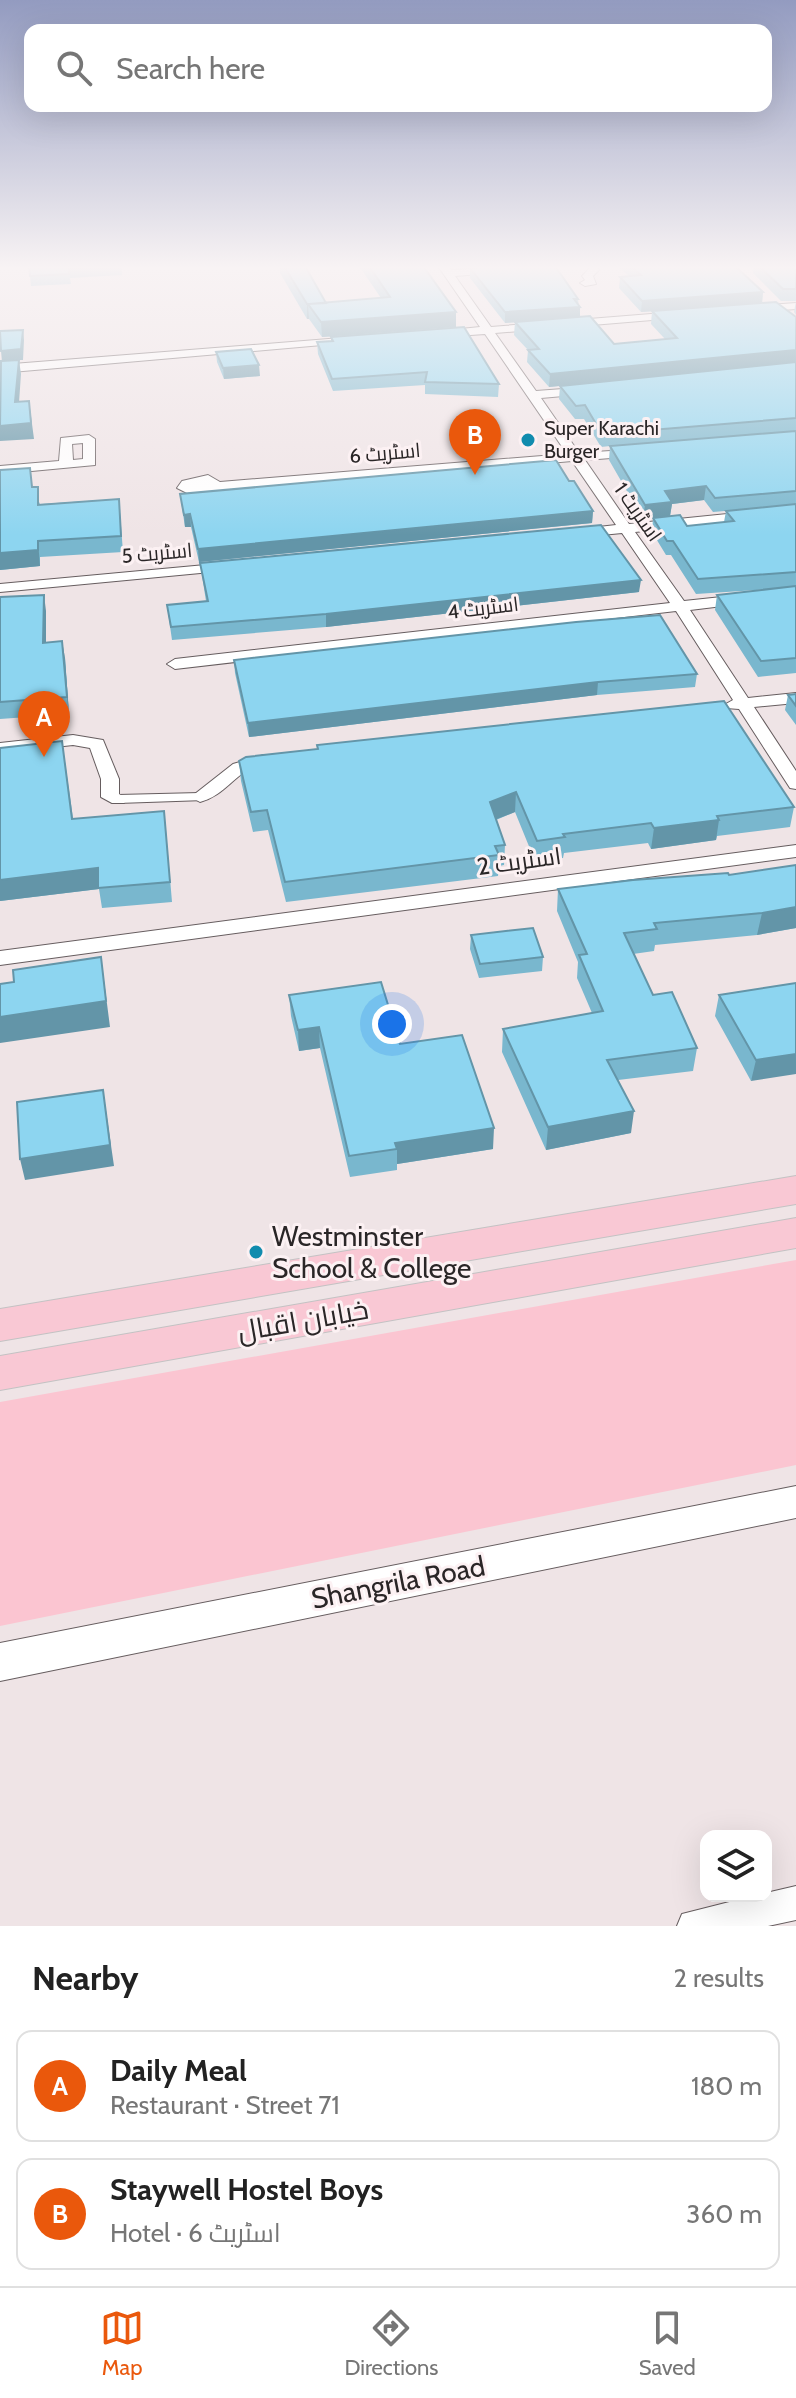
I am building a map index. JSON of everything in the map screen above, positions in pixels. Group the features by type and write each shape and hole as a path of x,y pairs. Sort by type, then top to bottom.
{"main road":[{"name":"خیابان اقبال","path":"0,1325 796,1190"},
{"name":"خیابان اقبال","path":"0,1373 796,1233"}],"street":[{"path":"0,369 161,356"},
{"name":"اسٹریٹ 1","path":"508,356 679,605 796,784"},
{"path":"534,395 596,389"},
{"name":"اسٹریٹ 6","path":"217,487 654,450"},
{"path":"0,470 66,464"},
{"path":"563,535 796,511"},
{"name":"اسٹریٹ 5","path":"0,588 250,565"},
{"name":"اسٹریٹ 4","path":"175,664 796,593"},
{"path":"711,708 796,698"},
{"path":"0,748 73,740 97,744 110,779 110,797 118,799 200,797 212,792 239,768 281,757"},
{"name":"اسٹریٹ 2","path":"0,958 796,851"},
{"name":"Shangrila Road","path":"0,1662 796,1502"},
{"path":"694,1926 766,1919 796,1903"}],"shaded area":[{"path":"796,1260 796,1465 0,1626 0,1402"}],"building":[{"path":"218,356 254,356 259,365 223,368"},
{"path":"323,356 482,356 499,384 425,382 427,372 332,379"},
{"path":"533,356 736,356 550,374"},
{"path":"19,360 15,402 29,401 31,423 0,426 1,361"},
{"path":"796,362 796,418 602,434 585,405 576,406 560,386"},
{"path":"796,431 796,491 715,498 706,486 665,491 672,502 645,505 610,446"},
{"path":"556,460 593,511 198,549 190,514 184,515 180,494"},
{"path":"30,468 32,487 38,487 38,505 119,499 121,536 38,541 38,550 0,553 0,470"},
{"path":"796,504 796,572 698,579 673,541 667,541 653,518 680,515 687,526 734,521 726,511"},
{"path":"601,525 641,580 326,614 171,627 167,605 208,601 200,563"},
{"path":"796,586 796,658 761,661 717,595"},
{"path":"44,595 43,643 62,641 67,697 0,702 0,597"},
{"path":"660,615 697,674 598,682 248,723 234,660 576,622"},
{"path":"796,694 796,706 788,695"},
{"path":"724,701 794,807 717,816 719,820 654,828 651,823 563,834 565,837 537,841 516,792 490,802 505,845 495,846 499,855 285,882 267,810 251,812 239,761 246,757 318,749 317,745"},
{"path":"62,741 72,819 164,811 170,882 98,888 98,868 0,880 0,748"},
{"path":"796,865 796,907 654,923 657,929 624,933 653,995 672,992 697,1048 607,1060 634,1111 548,1127 503,1029 603,1011 579,955 587,954 558,889 633,880 729,875"},
{"path":"533,928 543,957 480,964 471,935"},
{"path":"101,957 106,1001 0,1017 0,984 14,982 13,970"},
{"path":"381,982 400,1044 462,1035 494,1128 395,1143 397,1149 349,1156 319,1027 298,1030 289,995"},
{"path":"796,983 796,1054 756,1060 719,995"},
{"path":"103,1090 110,1145 20,1159 17,1102"}],"place":[{"name":"Super Karachi Burger","path":"528,440"},
{"name":"Staywell Hostel Boys","path":"475,475"},
{"name":"Daily Meal","path":"44,757"},
{"name":"Westminster School & College","path":"256,1252"}]}
